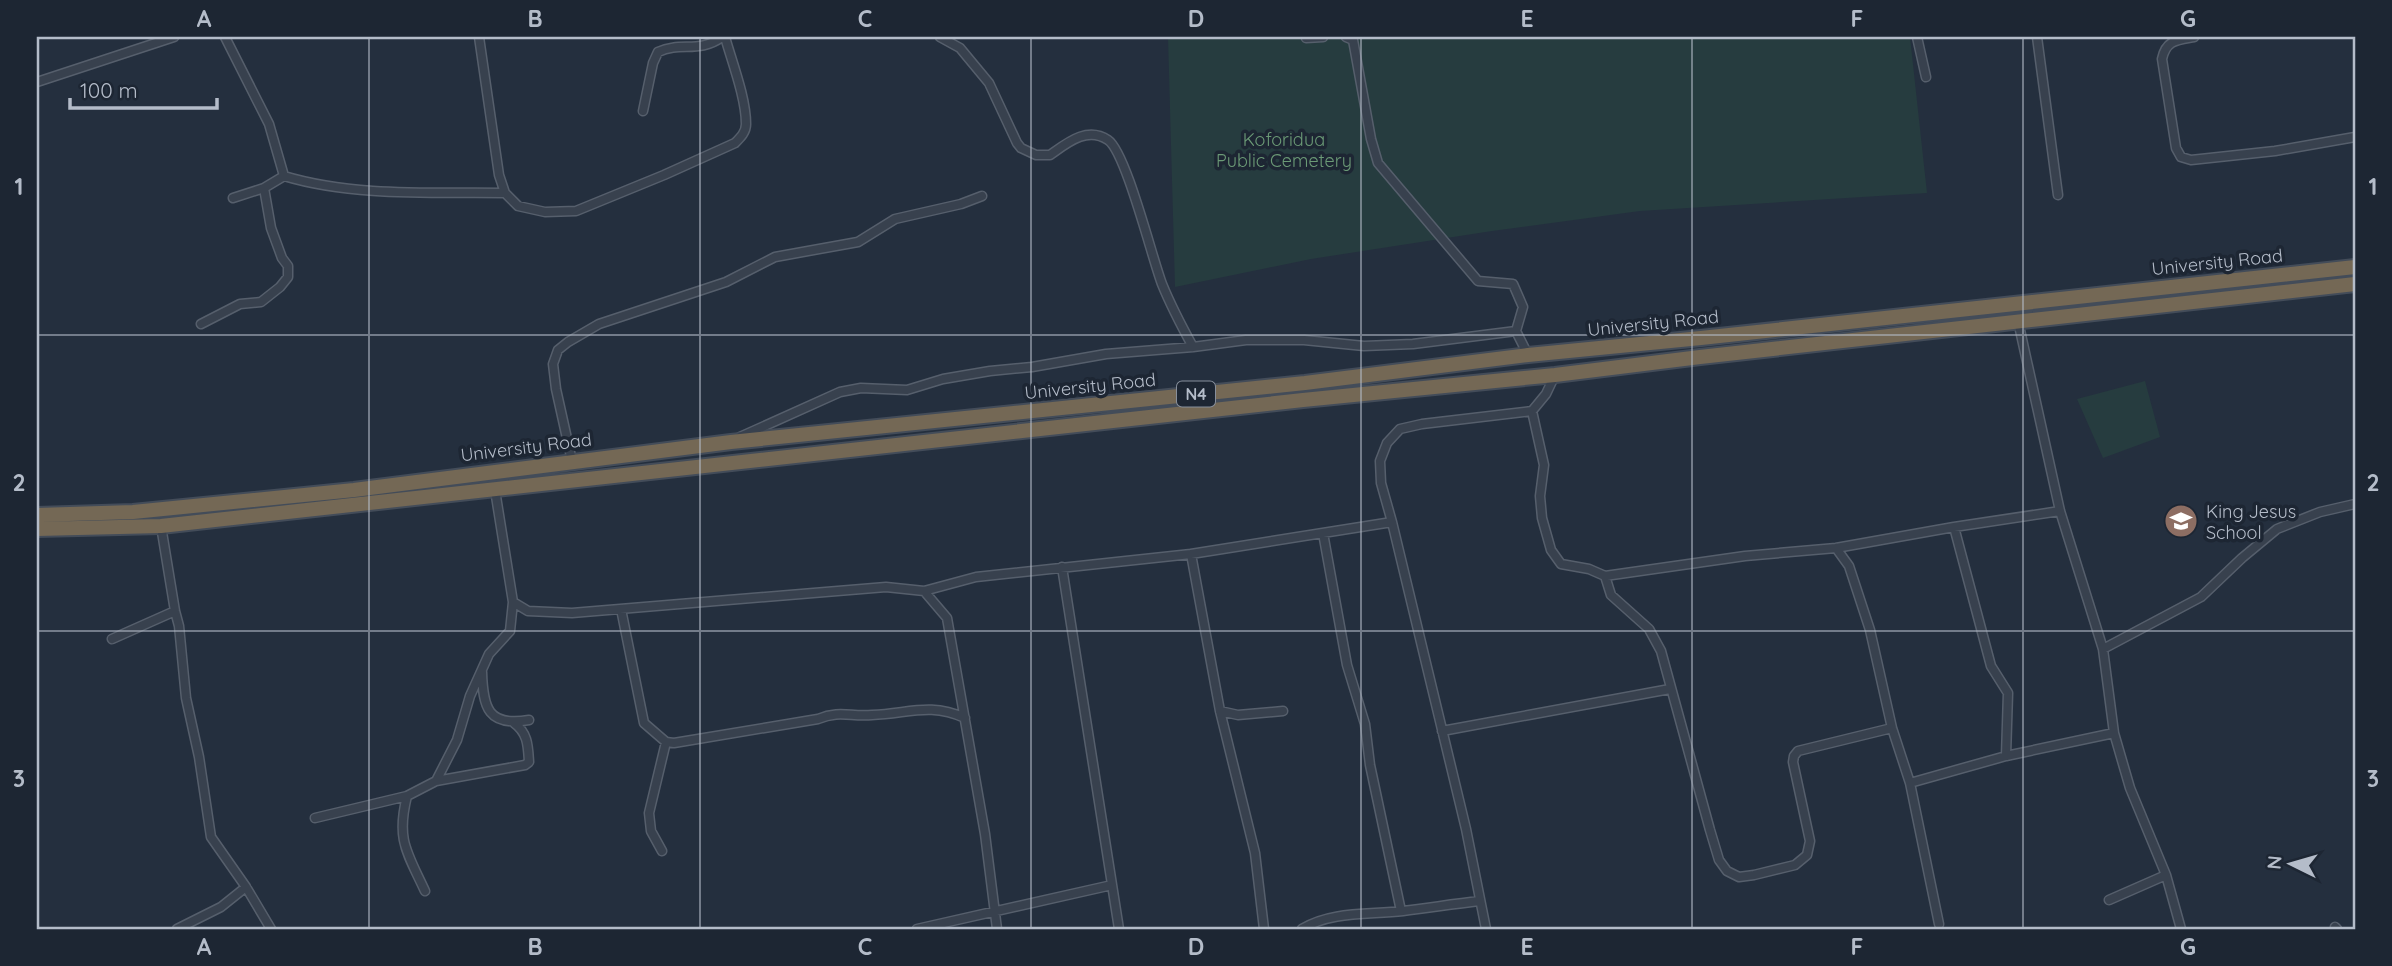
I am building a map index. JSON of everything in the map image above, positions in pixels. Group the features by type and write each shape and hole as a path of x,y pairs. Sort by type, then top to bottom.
{"highway":[{"name":"University Road","path":"37,515 133,512 354,490 731,442 1305,383 1528,355 2355,267"},
{"name":"University Road","path":"37,529 161,526 1303,400 1555,375 2018,320 2355,284"}],"street":[{"path":"37,82 174,37"},
{"path":"225,37 270,124 284,176"},
{"path":"480,37 499,175 505,193 518,206 545,212 576,211 735,143 743,134 746,125 741,94 723,37 709,46 667,47 658,52 643,110"},
{"path":"940,37 960,48 989,83 1017,143 1027,152 1050,155 1076,137 1084,135 1107,139 1112,144 1130,184 1162,284 1193,347"},
{"path":"1306,38 1323,37"},
{"path":"1348,37 1353,40 1378,163 1478,281 1513,284 1523,307 1516,331 1528,355"},
{"path":"1917,37 1926,77"},
{"path":"2037,37 2058,195"},
{"path":"2194,37 2172,40 2164,48 2162,59 2176,148 2180,157 2191,160 2275,151 2355,137"},
{"path":"233,198 264,188 284,176 310,184 351,189 505,193"},
{"path":"201,324 240,304 261,302 288,277 288,266 282,258 271,228 264,188"},
{"path":"572,461 553,364 558,350 568,342 600,324 726,282 775,257 858,242 895,219 961,204 982,196"},
{"path":"2018,320 2060,511 2103,649 2114,733 2130,788 2166,875 2181,929"},
{"path":"731,442 840,392 861,388 907,390 943,379 1106,354 1246,340 1304,340 1364,346 1413,344 1516,331"},
{"path":"1486,929 1466,828 1381,483 1380,461 1387,443 1400,429 1532,411 1546,394 1555,375"},
{"path":"1532,411 1544,465 1542,518 1551,550 1561,564 1589,569 1605,576 1745,556 1836,548 2060,511"},
{"path":"436,781 457,740 470,696 489,654 510,631 513,602 495,490"},
{"path":"2103,649 2201,597 2277,529 2320,512 2355,504"},
{"path":"513,602 528,611 572,613 886,587 924,591 976,578 1062,566 1191,554 1392,523"},
{"path":"161,526 184,659 186,698 199,757 211,837 271,929"},
{"path":"1954,527 1991,666 2008,694 2006,756"},
{"path":"1323,533 1347,666 1365,724 1377,801 1401,911"},
{"path":"1836,548 1849,566 1870,630 1892,728 1910,783 1940,924"},
{"path":"1191,554 1220,711 1255,853 1264,929"},
{"path":"1062,566 1119,929"},
{"path":"1605,576 1611,595 1649,629 1661,651 1719,860 1727,871 1739,877 1796,866 1807,855 1810,841 1793,762 1798,751 1892,728"},
{"path":"924,591 947,618 985,834 997,929"},
{"path":"621,609 644,723 666,742 674,743 818,719 832,713 871,716 926,708 944,709 965,718"},
{"path":"112,639 175,611"},
{"path":"482,669 486,709"},
{"path":"1442,731 1671,689"},
{"path":"316,818 407,796 436,781 525,765 529,762 528,743 522,729 494,716 470,696"},
{"path":"1220,711 1238,715 1283,711"},
{"path":"514,723 529,720"},
{"path":"1910,783 2006,756 2114,733"},
{"path":"662,851 650,831 649,813 666,742"},
{"path":"407,796 401,828 403,842 425,891"},
{"path":"2109,900 2166,875"},
{"path":"917,929 1112,885"},
{"path":"177,929 221,907 246,887"},
{"path":"1301,929 1312,922 1332,917 1479,901"}],"green space":[{"name":"Koforidua Public Cemetery","path":"1168,37 1910,37 1927,193 1640,211 1311,259 1175,287"},
{"path":"2145,381 2160,437 2103,458 2077,399"}],"place":[{"name":"King Jesus School","path":"2181,521"}]}
